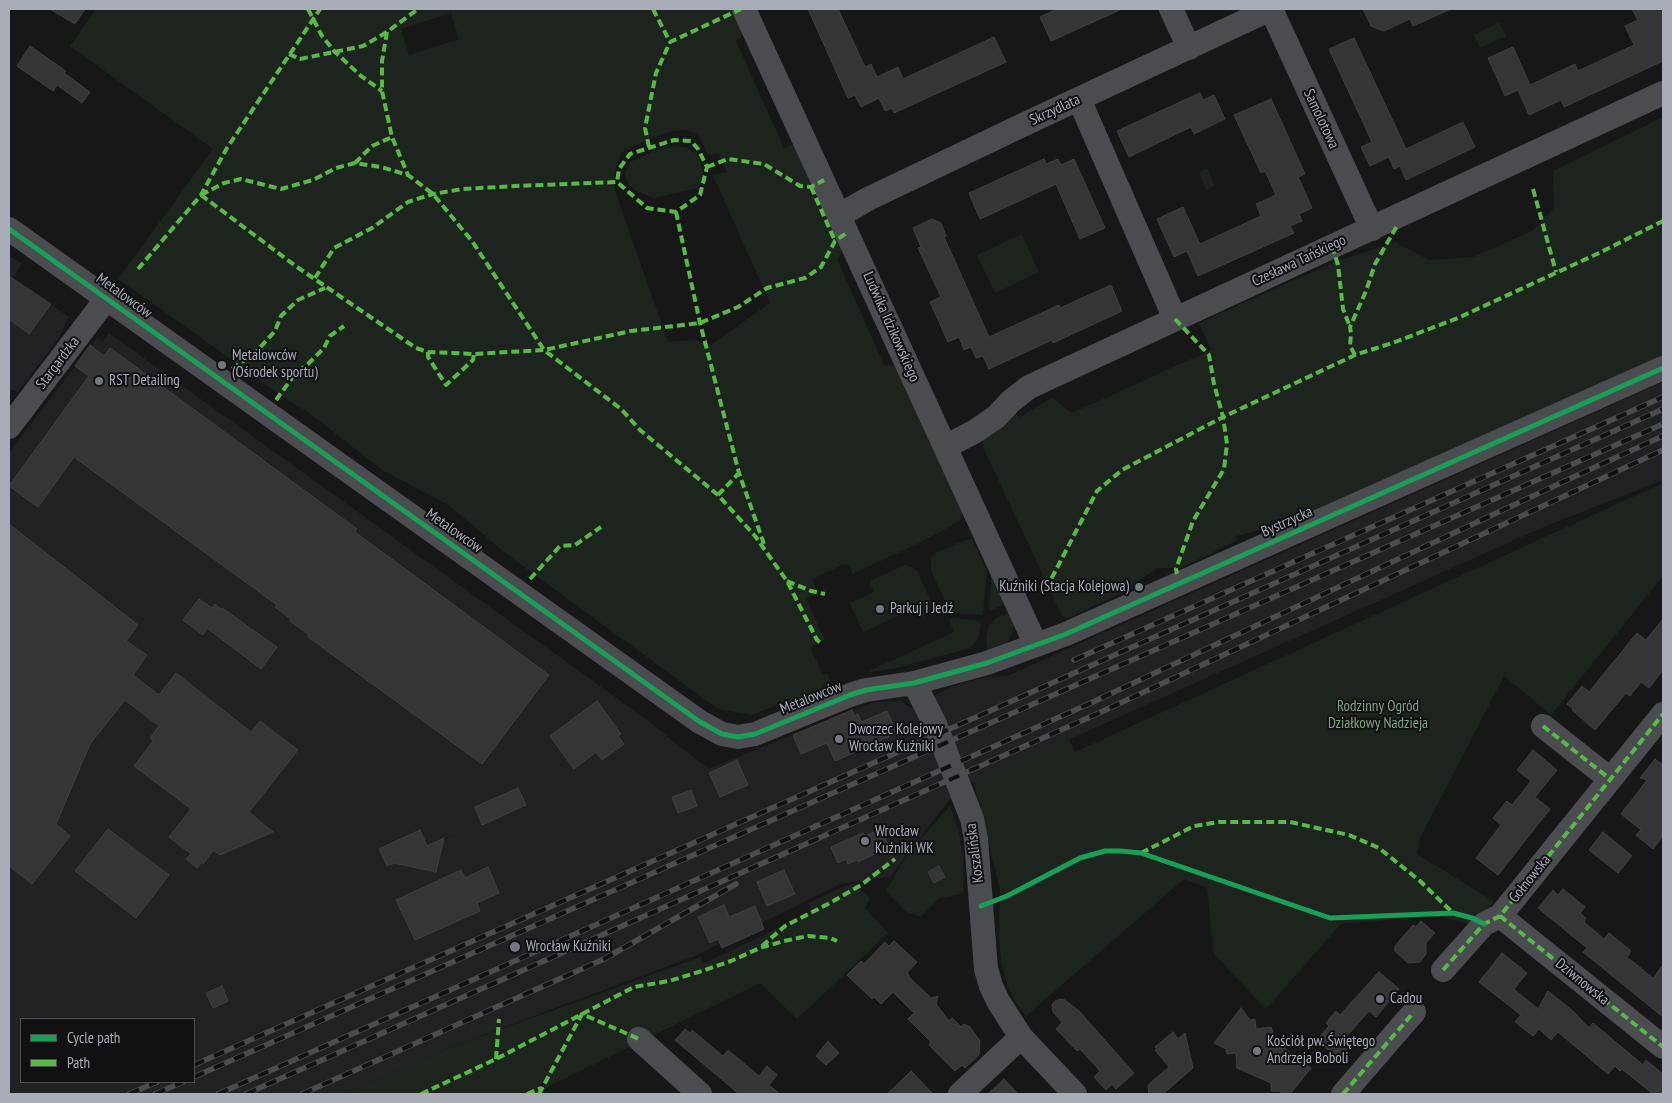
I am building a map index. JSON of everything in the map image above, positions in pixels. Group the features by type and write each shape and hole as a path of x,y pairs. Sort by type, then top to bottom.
{"street":[{"name":"Ludwika Idzikowskiego","path":"744,9 1036,645"},
{"path":"1171,9 1188,48"},
{"name":"Skrzydlata","path":"840,215 868,199 1271,9"},
{"name":"Samolotowa","path":"1271,9 1372,228"},
{"name":"Czesława Tańskiego","path":"945,447 974,432 996,417 1011,401 1029,387 1316,252 1372,228 1663,93"},
{"path":"1080,99 1175,319"},
{"name":"Metalowców","path":"9,229 710,729 733,736 748,736 850,695 866,690 914,683"},
{"name":"Stargardzka","path":"9,427 107,298"},
{"name":"Bystrzycka","path":"914,683 987,663 1066,634 1663,368"},
{"name":"Koszalińska","path":"914,683 935,724 972,819 976,839 986,969 991,986 998,1001 1021,1037 1075,1094"},
{"name":"Gołnowska","path":"1443,970 1484,924 1500,916 1663,714"},
{"path":"1543,726 1610,779"},
{"name":"Dziwnowska","path":"1500,916 1663,1047"},
{"path":"1343,1094 1414,1012"},
{"path":"960,1094 1021,1037"},
{"path":"638,1039 700,1094"}],"shaded area":[{"path":"9,255 22,264 13,278 69,317 58,339 18,392 9,389"},
{"path":"109,333 643,717 708,769 875,702 900,701 912,708 953,686 985,677 1007,676 1663,382 1663,480 1546,526 974,782 954,794 890,877 841,884 695,956 446,1049 344,1094 9,1094 9,452 97,338 103,342","holes":["454,835 444,840 440,857 423,866 413,867 395,863 427,846"]}],"green space":[{"path":"96,9 734,9 745,33 736,41 784,148 795,144 844,249 837,259 884,365 898,366 964,510 960,521 919,543 853,574 847,563 812,579 818,593 806,599 825,640 810,647 823,675 827,673 831,682 830,686 751,715 718,709 505,553 450,506 382,470 308,412 283,397 118,279 213,149 70,46","holes":["451,13 459,39 409,55 401,29","687,130 698,135 708,155 719,154 727,172 713,175 770,303 711,345 694,340 668,342 615,191 614,173 621,153 651,138 673,131"]},
{"path":"1499,22 1506,36 1480,48 1474,35"},
{"path":"1663,117 1663,356 1289,523 1236,536 1236,541 1181,568 1157,568 1134,587 1068,618 1062,616 984,449 982,438 1009,410 1020,417 1052,398 1072,413 1211,350 1199,323 1332,263 1395,242 1429,260 1473,257 1532,231 1554,208 1553,171"},
{"path":"675,146 688,148 697,154 704,176 697,188 654,198 638,192 628,184 625,173 630,162 658,149"},
{"path":"1207,168 1215,186 1206,190 1199,172"},
{"path":"1022,234 1039,272 995,293 977,255"},
{"name":"Rodzinny Ogród Działkowy Nadzieja","path":"1663,483 1663,576 1551,715 1504,676 1418,842 1420,844 1417,854 1495,902 1475,925 1439,917 1341,924 1266,1009 1214,954 1207,888 1184,879 1026,1016 1016,1003 1002,966 999,938 1000,889 974,782 1069,739 1075,752"},
{"path":"972,539 987,571 983,613 981,615 951,613 931,570 931,558 936,553 965,540"},
{"path":"905,565 917,571 931,602 931,611 921,618 916,608 863,632 850,603 874,592 870,581"},
{"path":"992,570 1007,603 989,611"},
{"path":"1011,612 1014,624 1011,636 1006,644 988,652 986,640 988,627 995,619"},
{"path":"953,618 975,620 981,623 978,639 970,648 897,668 869,671 954,632 949,620"},
{"path":"950,806 959,831 963,857 964,893 939,899 920,917 905,911 886,891 902,863"},
{"path":"854,884 870,898 865,908 888,933 797,1019 760,983 546,1088 543,1083 539,1086 536,1094 344,1094 446,1049 700,957 704,963 812,910 808,903 842,887"}],"building":[{"path":"50,9 85,9 75,24"},
{"path":"808,9 838,9 865,67 871,64 877,77 898,67 903,79 994,37 1006,62 894,113 892,108 885,111 879,98 861,107 855,95 848,98"},
{"path":"1057,9 1122,9 1051,41 1040,17"},
{"path":"1363,9 1451,9 1413,26 1410,19 1384,31 1371,26"},
{"path":"1632,9 1663,9 1663,61 1564,107 1561,100 1529,115 1518,90 1505,96 1488,58 1513,47 1530,85 1575,64 1578,71 1634,45 1625,26 1638,20"},
{"path":"1354,38 1406,149 1463,122 1475,147 1406,180 1400,166 1394,169 1389,157 1370,166 1361,147 1372,142 1329,49"},
{"path":"30,46 66,71 64,73 90,92 82,103 57,85 53,91 17,66"},
{"path":"1200,93 1203,100 1214,95 1225,119 1194,134 1191,127 1129,157 1117,131"},
{"path":"1271,99 1305,174 1298,177 1312,208 1299,214 1302,221 1290,226 1294,233 1198,276 1187,251 1174,257 1157,219 1183,207 1200,244 1261,216 1256,204 1276,195 1265,171 1261,173 1234,115"},
{"path":"1044,159 1046,164 1058,159 1061,165 1074,159 1105,228 1080,239 1056,184 980,219 969,193"},
{"path":"932,219 941,223 946,236 944,237 989,337 1059,305 1060,308 1111,285 1122,311 1053,343 1052,340 989,369 983,356 976,358 971,347 964,350 959,337 948,342 930,302 941,297 918,248 921,247 913,228"},
{"path":"9,276 51,304 29,334 9,319"},
{"path":"90,345 104,356 110,348 357,529 355,532 549,675 482,764 308,637 309,635 275,607 277,605 74,457 38,507 9,486 89,376 75,366"},
{"path":"9,524 138,625 126,641 147,655 133,675 159,695 176,673 251,732 260,721 298,750 249,812 273,832 220,855 213,850 203,864 202,862 197,868 186,859 191,854 169,837 191,809 134,766 153,741 150,738 159,726 125,700 90,744 56,824 70,836 32,884 9,866"},
{"path":"199,599 212,608 215,604 222,608 277,647 261,669 207,628 203,635 183,620"},
{"path":"1663,619 1663,670 1649,688 1641,682 1630,696 1626,693 1595,730 1567,704 1582,686 1589,692 1637,633 1646,640"},
{"path":"597,701 621,734 618,736 624,744 602,760 596,752 574,769 550,736"},
{"name":"Dworzec Kolejowy Wrocław Kuźniki","path":"852,710 854,716 858,714 861,722 887,711 897,733 835,761 827,743 801,754 793,735"},
{"path":"1533,750 1557,770 1535,797 1550,809 1498,875 1476,858 1501,825 1493,818 1507,801 1512,805 1531,781 1517,770"},
{"path":"1655,759 1661,764 1663,761 1663,836 1653,849 1636,835 1641,830 1621,814 1647,780 1640,778"},
{"path":"737,760 748,785 720,797 709,773"},
{"path":"518,788 526,805 482,825 475,807"},
{"path":"691,790 697,806 678,813 672,797"},
{"path":"108,829 169,875 136,918 75,871"},
{"name":"Wrocław Kuźniki WK","path":"881,829 889,847 858,862 857,860 848,864 846,859 838,863 831,847 863,833 865,836"},
{"path":"420,830 427,846 444,838 436,872 394,863 387,866 379,849"},
{"path":"1603,832 1632,856 1618,873 1589,850"},
{"path":"939,866 945,877 934,883 928,872"},
{"path":"488,867 499,893 477,903 480,911 415,940 396,900 461,870 465,878"},
{"path":"784,870 795,894 767,906 757,882"},
{"path":"1563,889 1585,907 1580,913 1586,918 1584,922 1604,939 1609,933 1631,951 1627,957 1653,978 1663,965 1663,1017 1583,952 1587,948 1538,908 1553,890 1558,895"},
{"path":"724,905 729,917 755,906 764,929 722,948 718,939 710,943 698,917"},
{"path":"1421,921 1435,933 1426,943 1426,954 1420,962 1408,963 1395,951 1395,946 1413,925 1416,927"},
{"path":"894,941 917,962 907,973 908,976 931,998 938,996 936,1004 949,1021 952,1018 961,1027 964,1024 970,1027 980,1041 979,1055 965,1068 962,1065 955,1071 929,1045 931,1042 908,1019 914,1013 893,992 881,1004 874,997 872,999 847,975 861,961 864,964 885,942 889,946"},
{"path":"1502,953 1527,973 1514,989 1538,1009 1548,991 1573,1011 1589,1028 1593,1023 1643,1065 1646,1060 1663,1074 1663,1094 1653,1094 1622,1069 1620,1071 1615,1066 1608,1074 1558,1032 1551,1040 1539,1029 1533,1036 1515,1022 1521,1015 1479,982"},
{"path":"1379,972 1399,989 1376,1017 1369,1011 1344,1039 1352,1045 1339,1060 1317,1040 1329,1026 1326,1023 1336,1011 1340,1015"},
{"path":"222,986 228,1001 213,1008 206,993"},
{"path":"1060,999 1065,1000 1079,1011 1134,1073 1116,1089 1112,1084 1106,1090 1094,1077 1100,1071 1080,1049 1077,1051 1056,1029 1062,1022 1053,1012 1052,1005"},
{"name":"Kościół pw. Świętego Andrzeja Boboli","path":"1241,1008 1250,1020 1255,1019 1256,1029 1271,1027 1273,1033 1292,1056 1300,1055 1302,1062 1311,1068 1290,1094 1271,1091 1271,1083 1237,1068 1236,1053 1227,1054 1226,1049 1214,1043"},
{"path":"685,1029 690,1033 692,1030 723,1056 728,1050 759,1076 767,1066 777,1075 769,1085 780,1094 739,1094 675,1040"},
{"path":"1173,1032 1178,1039 1185,1033 1193,1068 1163,1094 1149,1094 1148,1085 1169,1067 1155,1050 1157,1049 1155,1047"},
{"path":"828,1041 839,1053 826,1065 816,1056"},
{"path":"911,1071 933,1094 887,1094 905,1077"},
{"path":"1004,1079 1018,1094 988,1094"}],"railway":[{"path":"1074,660 1663,397"},
{"path":"195,1065 1663,409"},
{"path":"195,1077 1663,424"},
{"path":"218,1094 1093,702 1663,436"},
{"path":"246,1094 1099,713 1663,450"},
{"path":"302,1094 604,959 736,884"},
{"path":"129,1094 155,1083"},
{"path":"155,1094 181,1083"}],"marked path":[{"path":"308,9 322,36 334,51 361,76 382,91"},
{"path":"138,269 201,195 227,148 320,9"},
{"path":"289,54 300,59 363,46 387,32 418,9"},
{"path":"653,9 670,42 741,9"},
{"path":"387,32 382,61 382,91 392,137 408,175"},
{"path":"649,147 645,128 656,73 670,42"},
{"path":"355,163 372,146 392,137"},
{"path":"315,278 334,248 372,228 408,202 433,194 463,189 617,182 647,208 676,212 700,195 707,167 698,149 691,141 674,140 630,154 619,169 617,182"},
{"path":"707,167 728,159 764,164 800,186 811,187 824,180"},
{"path":"201,195 224,183 241,179 281,189 313,180 336,168 355,163 381,167 408,175 433,194 472,241 544,350 621,409 640,430 718,495 755,536 787,581 817,640 821,643"},
{"path":"811,187 835,241"},
{"path":"1533,189 1556,272"},
{"path":"201,195 297,267 416,348 428,352 474,354 544,350 631,331 700,323 738,307 767,288 805,278 821,267 835,241 848,232"},
{"path":"676,212 700,323 739,473 764,544"},
{"path":"1046,589 1097,491 1122,470 1223,417 1355,355 1458,318 1599,253 1663,221"},
{"path":"1355,355 1350,346 1350,327 1366,291 1375,264 1397,226"},
{"path":"1332,246 1338,265 1343,309 1350,327"},
{"path":"232,369 256,352 275,331 281,316 298,300 325,288"},
{"path":"1175,319 1209,355 1227,444 1224,469 1193,521 1176,569 1177,574"},
{"path":"276,400 295,374 324,348 330,336 344,326"},
{"path":"428,352 428,357 446,385 473,360 474,354"},
{"path":"718,495 739,473"},
{"path":"530,579 560,546 575,545 601,527"},
{"path":"787,581 811,591 825,594"},
{"path":"1443,970 1484,924 1500,916 1663,714"},
{"path":"1543,726 1610,779"},
{"path":"1141,853 1194,826 1219,822 1290,822 1349,835 1379,848 1420,881 1453,913"},
{"path":"762,946 785,926 861,885 895,859"},
{"path":"1500,916 1663,1047"},
{"path":"421,1094 496,1059 634,987 669,981 702,971 760,948 784,941 808,936 830,938 837,941"},
{"path":"1343,1094 1414,1012"},
{"path":"539,1094 582,1014 639,1039"},
{"path":"496,1059 499,1019"},
{"path":"527,1094 541,1088"}],"cycle path":[{"path":"9,229 700,722 722,734 738,737 755,734 850,695 866,690 914,683 987,663 1066,634 1663,368"},
{"path":"981,906 1007,896 1080,858 1105,851 1121,851 1141,853 1330,918 1453,913 1472,918 1484,924"}],"place":[{"name":"Metalowców (Ośrodek sportu)","path":"222,365"},
{"name":"RST Detailing","path":"99,381"},
{"name":"Kuźniki (Stacja Kolejowa)","path":"1139,587"},
{"name":"Parkuj i Jedź","path":"880,609"},
{"name":"Dworzec Kolejowy Wrocław Kuźniki","path":"839,739"},
{"name":"Wrocław Kuźniki WK","path":"865,841"},
{"name":"Wrocław Kuźniki","path":"515,947"},
{"name":"Cadou","path":"1380,999"},
{"name":"Kościół pw. Świętego Andrzeja Boboli","path":"1257,1051"}]}
